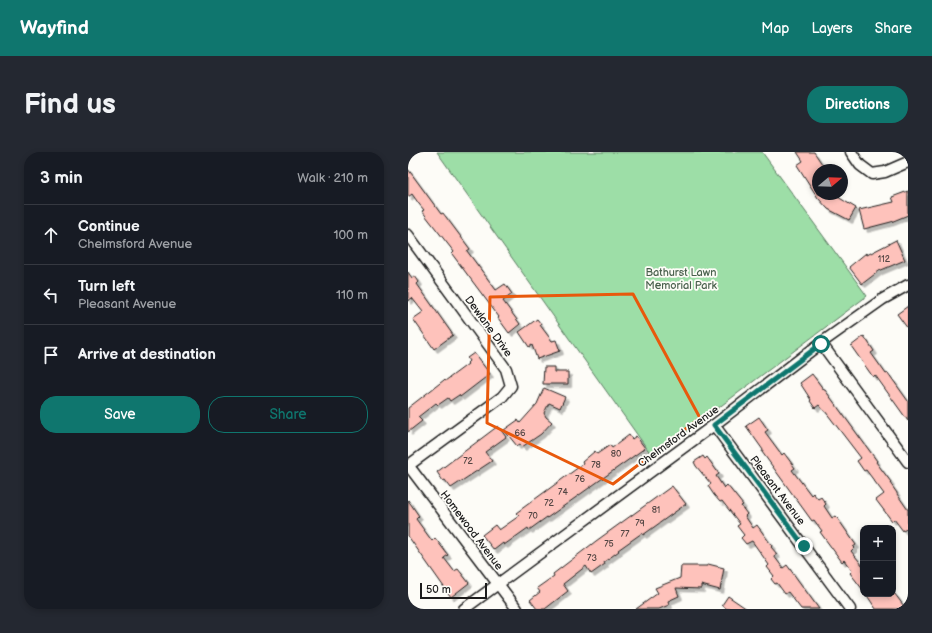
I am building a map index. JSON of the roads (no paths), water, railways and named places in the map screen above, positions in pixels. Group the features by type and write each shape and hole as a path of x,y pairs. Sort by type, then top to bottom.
{"street":[{"path":"851,152 860,165 872,174 885,172 908,162"},
{"name":"Dewlane Drive","path":"408,235 506,369 511,386 502,397 408,465"},
{"name":"Chelmsford Avenue","path":"464,609 714,425 821,344 883,299 908,285"},
{"path":"821,344 908,462"},
{"name":"Pleasant Avenue","path":"714,425 850,609"},
{"name":"Homewood Avenue","path":"408,465 517,609"}],"park label":[{"name":"Bathurst Lawn Memorial Park","path":"681,278"}]}
